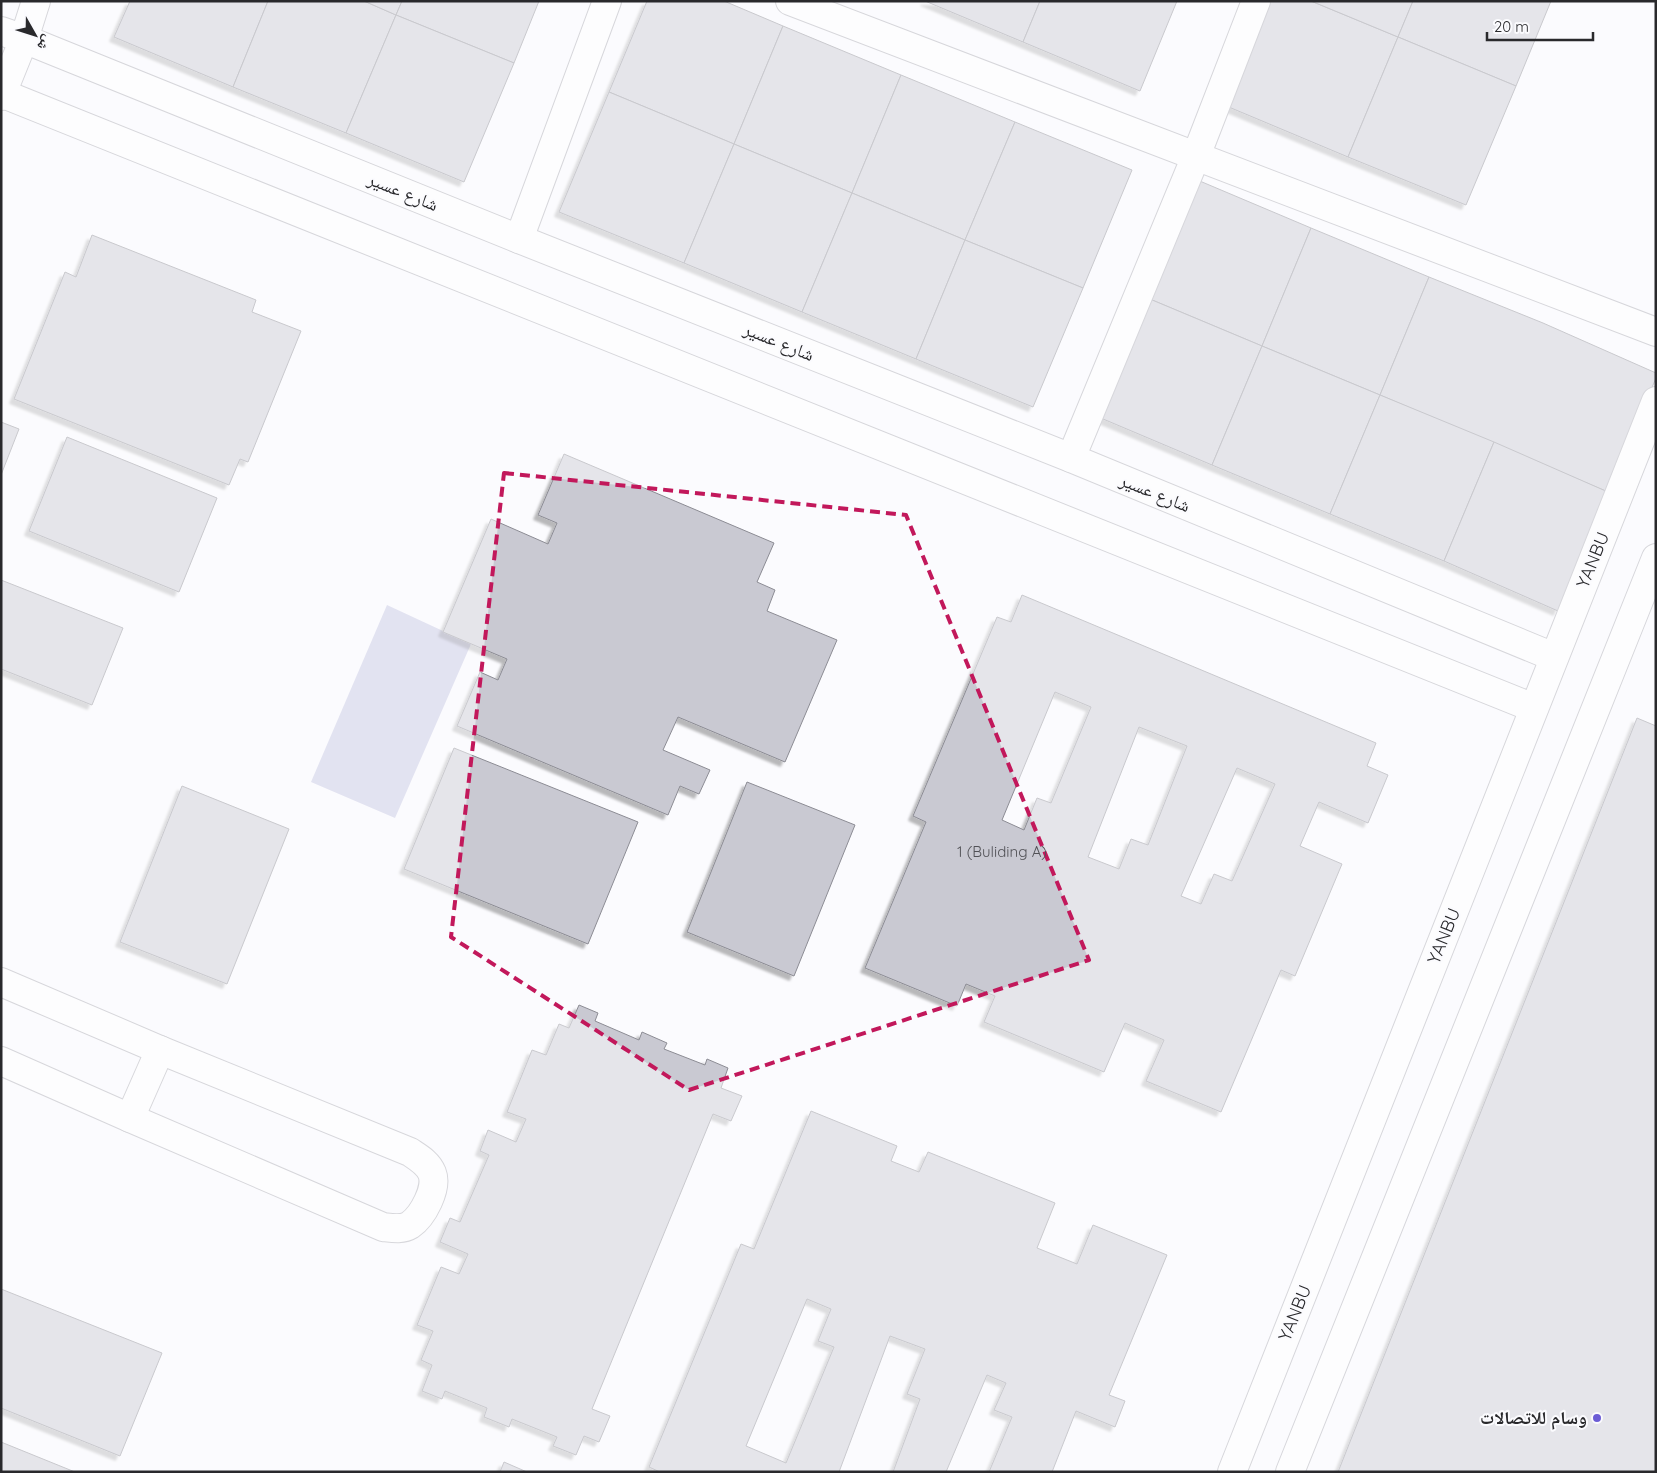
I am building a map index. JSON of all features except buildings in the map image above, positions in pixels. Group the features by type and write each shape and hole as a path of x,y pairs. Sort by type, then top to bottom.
{"street":[{"path":"36,1 13,35 2,95 1534,708"},
{"path":"519,239 607,1"},
{"path":"790,1 1656,332"},
{"path":"1071,458 1196,156 1256,1"},
{"name":"شارع عسير","path":"13,35 519,239 1071,458 1554,657"},
{"name":"YANBU","path":"1232,1472 1656,401"},
{"path":"1290,1472 1656,558"},
{"path":"1,982 160,1050 410,1152 424,1161 433,1174 433,1190 423,1210 410,1225 398,1228 383,1227 1,1061"},
{"path":"130,1118 160,1050"}],"highlighted area":[{"path":"504,473 906,515 1089,960 689,1090 451,937"}],"shaded area":[{"path":"387,605 471,644 395,818 311,782"}],"place":[{"name":"وسام للاتصالات","path":"1597,1418"}]}
